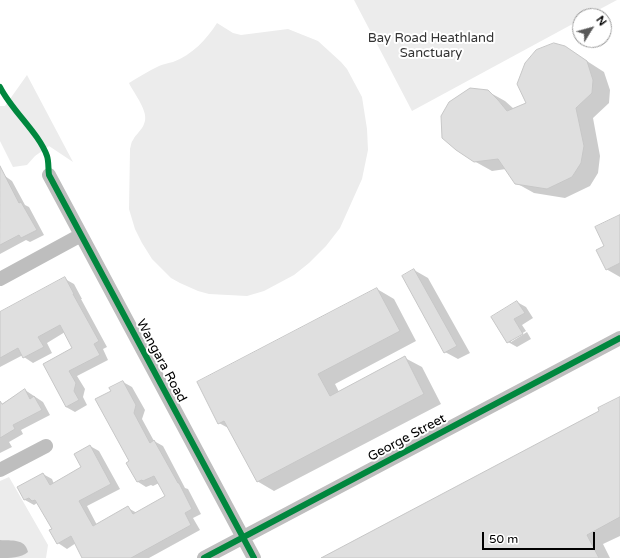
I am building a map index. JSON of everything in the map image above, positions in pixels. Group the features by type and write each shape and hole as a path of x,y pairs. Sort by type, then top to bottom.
{"street":[{"name":"Wangara Road","path":"49,175 254,558"},
{"path":"0,279 81,235"},
{"name":"George Street","path":"204,558 620,338"},
{"path":"0,470 46,446"}],"green space":[{"name":"Bay Road Heathland Sanctuary","path":"354,0 617,0 602,8 572,8 572,24 412,111"},
{"path":"217,23 233,33 241,35 288,29 318,41 347,69 362,97 367,129 368,150 362,179 340,228 326,246 294,275 264,291 247,296 209,294 198,291 171,278 152,259 142,243 135,229 129,209 130,149 132,142 143,126 145,114 141,103 129,83 155,68 180,59 193,51 204,41"},
{"path":"27,75 73,162 49,146 35,156 27,165 13,167 0,141 0,106 5,106"},
{"path":"9,477 48,545 46,558 0,558 0,481"}],"shaded area":[{"path":"0,540 21,542 24,544 28,552 19,557 0,558"}],"building":[{"path":"554,43 565,46 587,61 593,80 592,93 576,108 584,146 581,163 572,177 547,189 515,184 498,159 474,162 442,138 441,116 449,102 470,88 488,90 507,111 526,103 517,84 525,63 536,50"},
{"path":"0,166 19,203 21,202 37,230 21,238 19,235 0,245"},
{"path":"620,215 620,263 606,270 596,250 604,246 595,227"},
{"path":"414,269 457,346 444,353 402,276"},
{"path":"65,277 99,341 94,344 100,355 69,371 76,383 74,391 79,400 66,407 43,364 72,348 60,325 38,337 44,347 23,358 18,348 0,358 0,312"},
{"path":"377,288 400,331 318,374 330,396 405,356 424,394 257,482 224,421 218,424 197,382"},
{"path":"517,301 525,313 514,319 523,334 507,343 491,317"},
{"path":"123,381 136,405 134,413 150,443 154,440 192,509 185,513 191,525 131,558 82,558 71,536 57,544 49,530 52,529 35,500 32,501 29,498 24,500 17,487 43,473 50,485 81,467 74,454 90,445 111,484 79,501 93,526 128,506 133,514 165,496 154,476 137,482 126,463 129,461 95,399 111,391 109,388"},
{"path":"25,389 30,399 34,396 42,410 13,425 15,429 0,438 0,401 2,404"},
{"path":"620,397 620,517 587,535 599,558 321,558 599,411 598,408"}],"cycle path":[{"path":"0,87 11,105 32,130 43,147 48,158 49,175 254,558"},
{"path":"204,558 620,338"}]}
